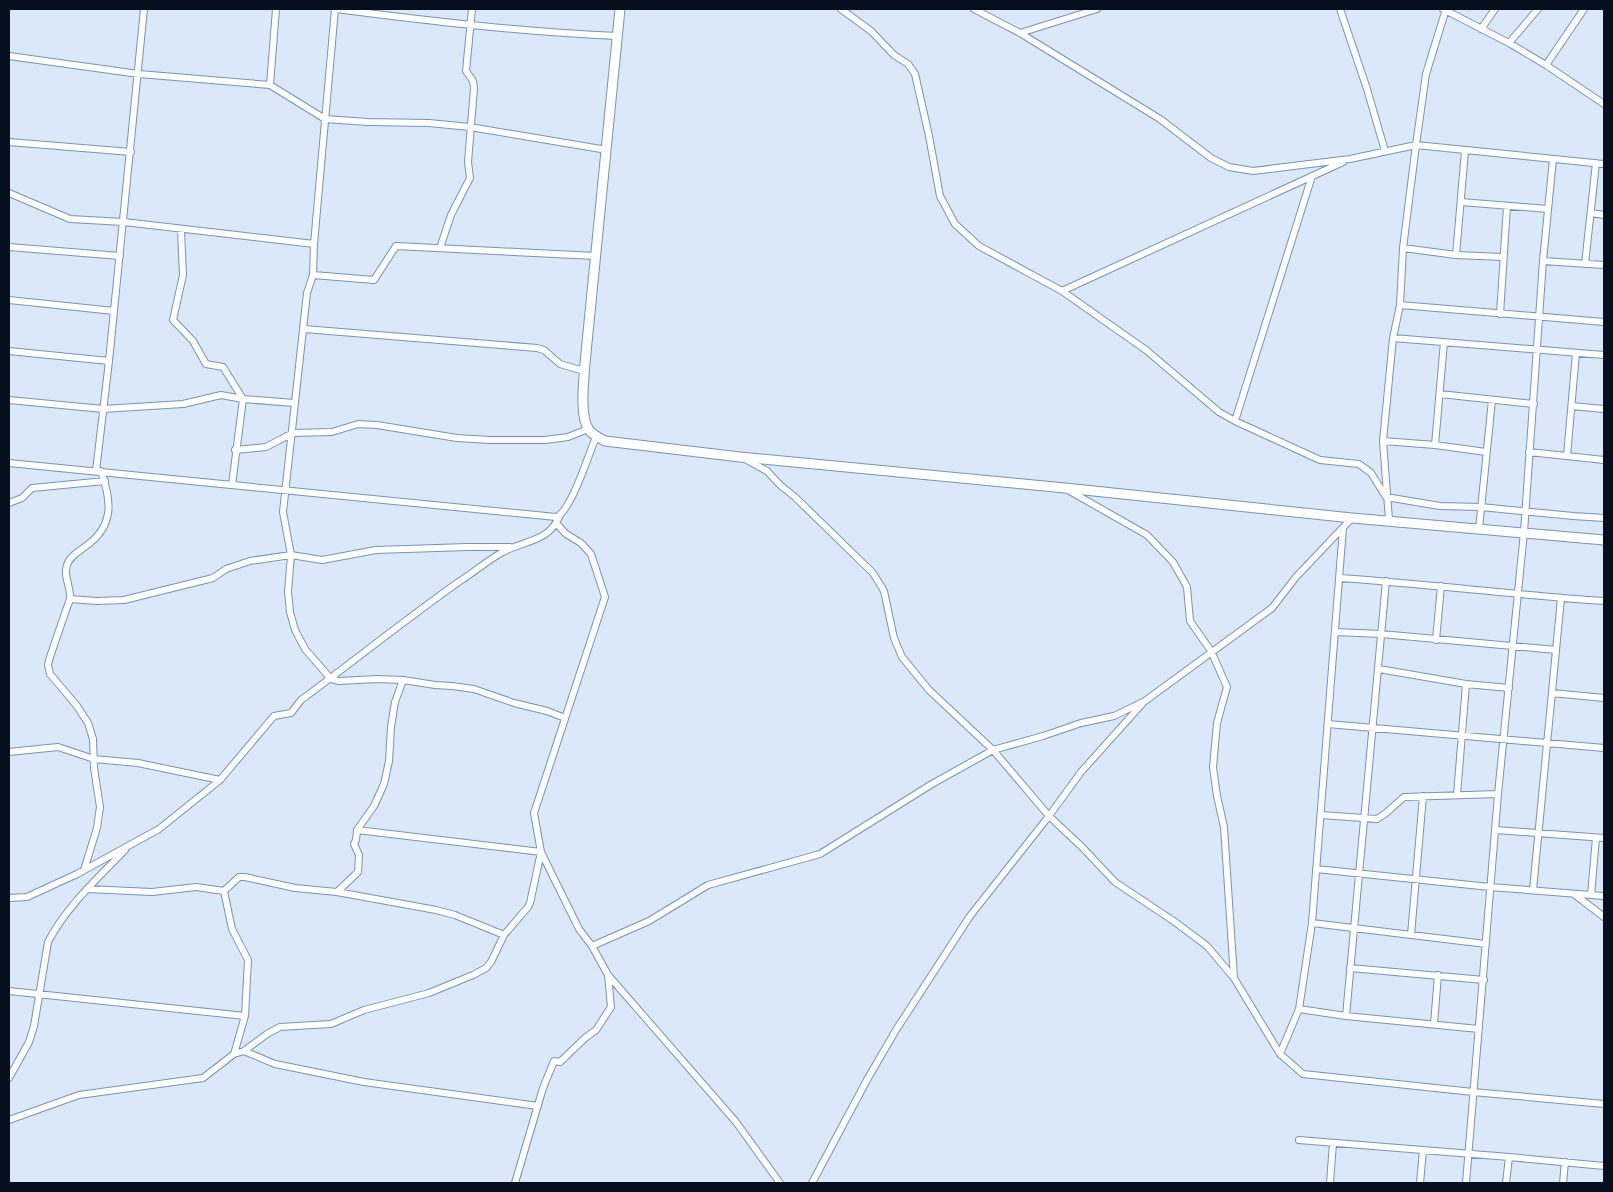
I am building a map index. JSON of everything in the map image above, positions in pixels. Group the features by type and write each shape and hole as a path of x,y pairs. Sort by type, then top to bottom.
{"street":[{"path":"84,870 97,828 100,807 93,739 88,722 50,674 48,666 70,599 66,574 67,564 72,557 100,534 105,527 109,514 105,480 99,471 103,409 124,222 144,9"},
{"path":"270,85 276,9"},
{"path":"565,718 474,689 435,686 403,680 369,679 339,681 331,679 305,650 295,630 290,612 288,592 291,555 282,512 308,293 313,276 314,244 335,9 471,26 562,34 618,36"},
{"path":"440,248 451,215 470,178 468,162 474,88 466,71 472,9"},
{"path":"620,9 584,371 583,415 588,429 605,441 740,457 1352,518 1604,540"},
{"path":"841,9 871,30 894,55 908,64 915,74 940,196 955,224 979,246 1062,291 1146,350 1219,412 1320,460 1359,464 1371,472 1386,497 1440,506 1481,507 1604,518"},
{"path":"974,9 1020,33 1160,119 1211,158 1229,167 1253,171 1350,159 1416,145 1604,164"},
{"path":"1020,33 1098,9"},
{"path":"1340,9 1367,88 1385,151"},
{"path":"1389,520 1383,441 1393,338 1400,305 1403,248 1426,74 1445,9 1546,65 1604,104"},
{"path":"1481,29 1495,9"},
{"path":"1509,43 1538,9"},
{"path":"1546,65 1584,9"},
{"path":"9,56 139,74 270,85 325,119 368,122 429,122 607,150"},
{"path":"9,142 131,152"},
{"path":"1456,255 1465,150"},
{"path":"1062,291 1350,159"},
{"path":"1466,1183 1498,794 1524,532 1543,261 1553,159"},
{"path":"1585,264 1596,163"},
{"path":"1235,421 1312,176"},
{"path":"9,194 70,219 124,222 314,244"},
{"path":"1461,202 1548,209"},
{"path":"1500,314 1507,206"},
{"path":"1591,213 1604,214"},
{"path":"181,230 182,274 174,320 193,340 206,364 224,367 243,399 232,485"},
{"path":"313,276 374,280 396,246 595,256"},
{"path":"9,247 120,256"},
{"path":"1403,248 1456,255 1503,258"},
{"path":"1543,261 1604,265"},
{"path":"9,300 114,312"},
{"path":"1400,305 1604,322"},
{"path":"304,329 537,348 544,350 560,364 584,371"},
{"path":"1393,338 1604,355"},
{"path":"1434,445 1444,342"},
{"path":"9,351 109,361"},
{"path":"1567,456 1576,353"},
{"path":"1440,394 1534,404"},
{"path":"9,400 103,409 183,404 221,395 243,399 294,403"},
{"path":"1479,528 1492,400"},
{"path":"1572,406 1604,410"},
{"path":"236,450 266,447 292,433 332,432 358,424 457,438 545,440 568,437 588,429"},
{"path":"9,898 26,897 84,870 159,828 220,780 274,716 291,713 301,700 331,679 428,603 503,552 535,540 551,530 557,524 560,515 573,496 596,436"},
{"path":"1383,441 1486,452"},
{"path":"1529,452 1604,460"},
{"path":"740,457 767,470 780,485 796,497 873,573 884,591 894,638 902,657 929,690 993,750 1049,816 1115,882 1176,922 1207,946 1234,978 1280,1054 1303,1074 1604,1104"},
{"path":"9,463 528,515 556,517 560,515"},
{"path":"9,503 22,498 32,488 105,480"},
{"path":"1065,488 1146,535 1173,562 1187,586 1190,621 1212,652 1227,687 1216,723 1213,767 1224,827 1234,978"},
{"path":"592,946 649,921 708,885 820,854 932,784 993,750 1081,723 1114,716 1144,700 1272,608 1296,577 1352,518"},
{"path":"557,524 566,534 581,543 591,554 605,597 534,814 542,852 579,930 592,946 608,976 736,1122 780,1183"},
{"path":"1280,1054 1298,1009 1312,923 1343,528"},
{"path":"70,599 124,600 213,578 226,569 250,560 291,555 322,560 376,550 515,547"},
{"path":"1339,578 1604,601"},
{"path":"1346,1016 1386,581"},
{"path":"1436,640 1441,586"},
{"path":"1533,890 1561,598"},
{"path":"1335,632 1381,634 1556,650"},
{"path":"1379,669 1466,684 1509,688"},
{"path":"337,892 358,872 359,855 354,844 357,830 374,806 384,784 389,761 392,718 395,702 403,680"},
{"path":"1457,795 1466,684"},
{"path":"1552,693 1604,698"},
{"path":"812,1183 896,1030 970,916 1049,816 1081,772 1144,700"},
{"path":"1328,724 1604,748"},
{"path":"9,752 58,747 94,759 138,763 220,780"},
{"path":"1321,815 1377,819 1404,797 1498,794"},
{"path":"1411,935 1423,796"},
{"path":"357,830 542,852"},
{"path":"1496,830 1604,838"},
{"path":"1591,895 1596,838"},
{"path":"9,1078 29,1042 34,1026 44,961 48,942 54,930 87,890 129,845"},
{"path":"9,1120 79,1095 203,1078 234,1054 244,1051 266,1034 280,1027 331,1024 364,1010 429,993 473,975 486,968 491,962 504,935 528,907 542,852"},
{"path":"1316,869 1490,887 1604,896"},
{"path":"224,892 239,878 245,877 295,888 337,892 436,910 455,915 504,935"},
{"path":"87,890 152,892 196,887 224,892"},
{"path":"224,892 232,929 248,960 245,1016 234,1054"},
{"path":"1573,894 1604,917"},
{"path":"1312,923 1486,944"},
{"path":"1350,968 1484,980"},
{"path":"1434,1024 1438,975"},
{"path":"515,1183 547,1075 554,1062 560,1062 596,1030 610,1007 608,976"},
{"path":"9,991 245,1016"},
{"path":"1298,1009 1346,1016 1479,1029"},
{"path":"244,1051 275,1064 346,1078 538,1106"},
{"path":"1299,1140 1604,1166"},
{"path":"1330,1183 1333,1143"},
{"path":"1420,1183 1423,1150"},
{"path":"1506,1183 1509,1157"},
{"path":"1563,1183 1565,1162"}]}
